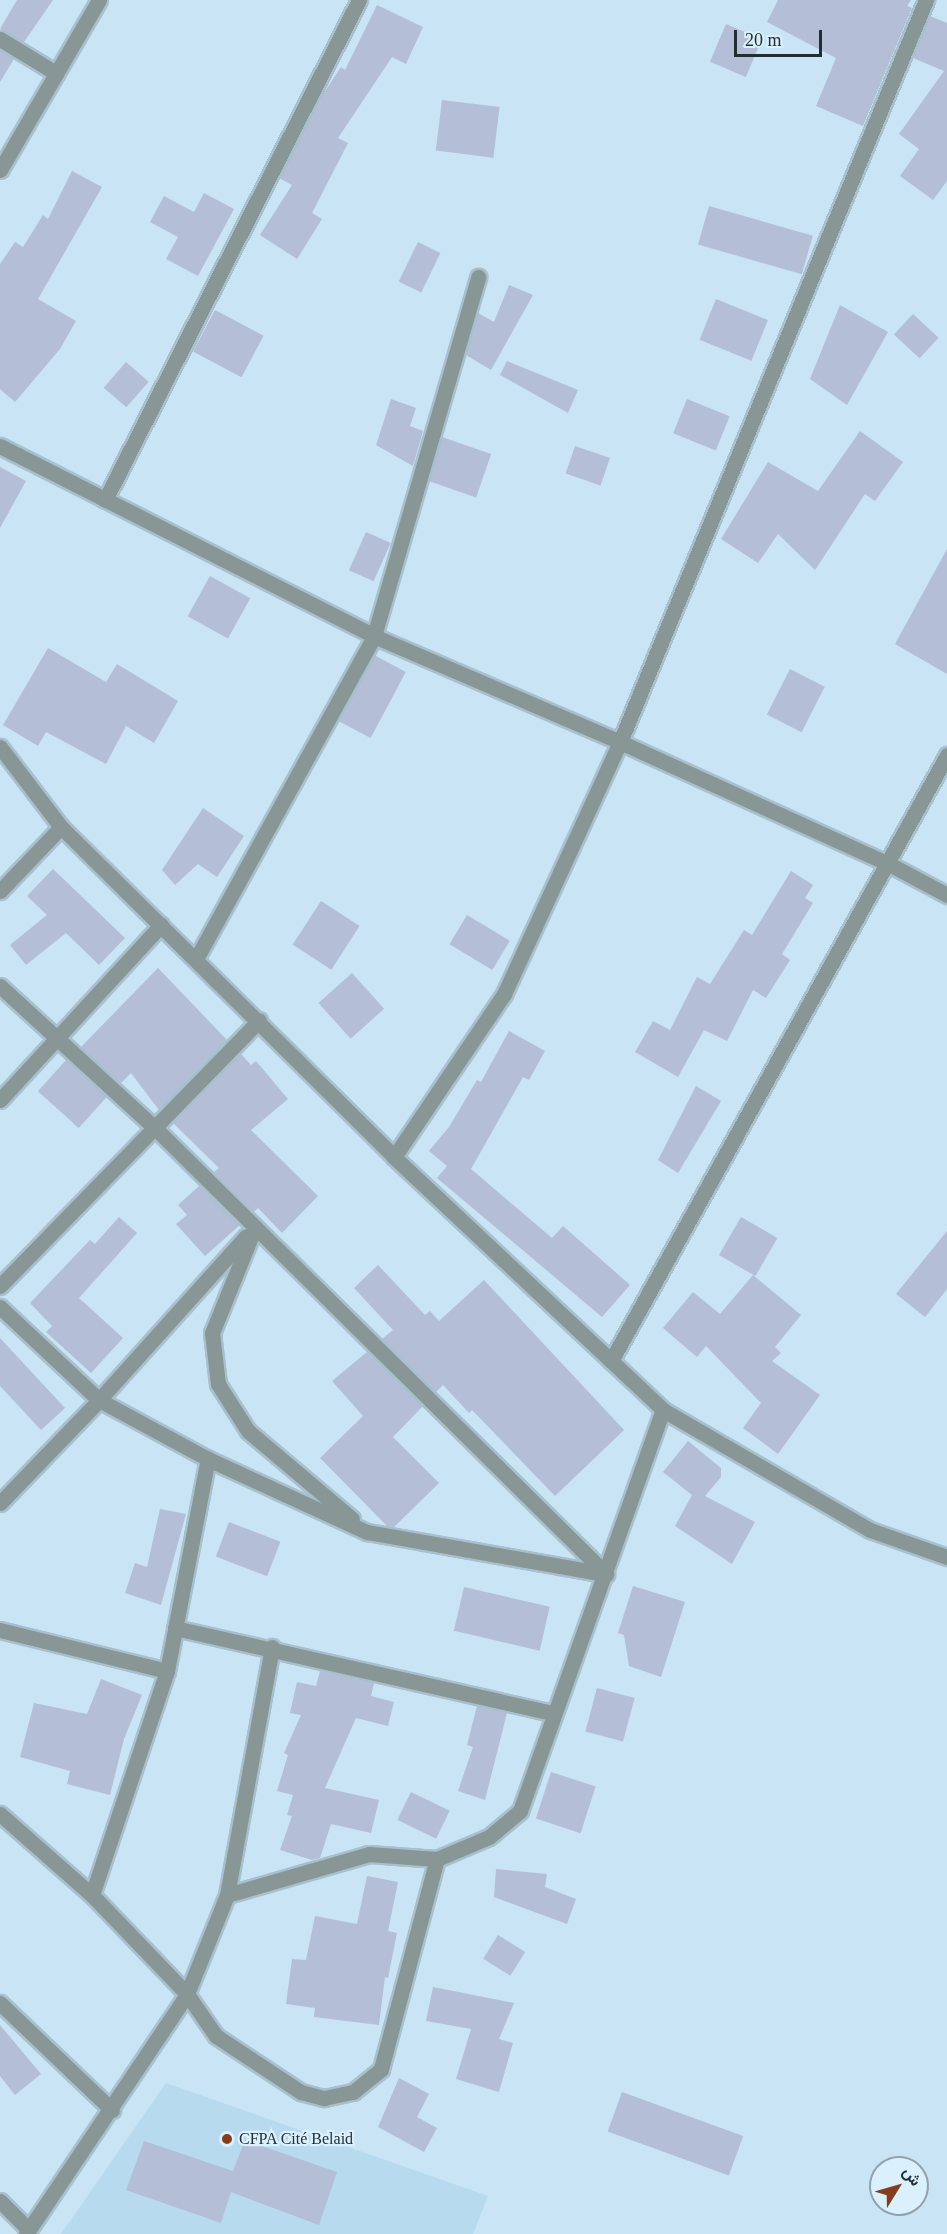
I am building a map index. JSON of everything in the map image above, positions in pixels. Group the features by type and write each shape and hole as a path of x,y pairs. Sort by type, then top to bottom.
{"street":[{"path":"0,170 99,0"},
{"path":"105,500 358,0"},
{"path":"394,1157 504,994 620,742 926,0"},
{"path":"0,39 56,73"},
{"path":"196,959 375,636 478,277"},
{"path":"0,446 375,636 620,742 889,864 947,894"},
{"path":"0,747 61,827 394,1157 663,1410 870,1530 947,1557"},
{"path":"611,1361 889,864 947,754"},
{"path":"0,891 61,827"},
{"path":"0,1100 161,925"},
{"path":"0,986 59,1037 153,1126 606,1574"},
{"path":"0,1286 153,1126 259,1021"},
{"path":"0,1503 99,1400 255,1227"},
{"path":"255,1227 212,1333 218,1384 248,1431 367,1532"},
{"path":"0,1307 99,1400 208,1459 367,1532 606,1574"},
{"path":"227,1895 369,1854 437,1859 489,1837 520,1811 663,1410"},
{"path":"92,1895 167,1671 208,1459"},
{"path":"175,1628 272,1647 554,1713"},
{"path":"0,1630 167,1671"},
{"path":"0,2201 27,2232 112,2109 187,1994 227,1895 272,1647"},
{"path":"0,1814 92,1895 187,1994 216,2036 301,2092 324,2098 353,2092 381,2069 437,1859"},
{"path":"1,2006 112,2109"}],"shaded area":[{"name":"CFPA Cité Belaid","path":"166,2083 488,2196 473,2234 61,2234"}],"building":[{"path":"17,0 53,0 24,42 0,29"},
{"path":"778,0 911,0 907,6 912,8 863,126 816,106 836,58 767,22"},
{"path":"377,5 423,27 406,64 392,57 338,138 348,143 312,213 322,219 297,259 260,235 292,185 279,178 319,100 341,67 345,70"},
{"path":"930,16 947,23 947,181 933,200 900,176 919,149 899,134 944,71 913,58"},
{"path":"726,24 762,39 746,77 710,62"},
{"path":"0,50 14,59 0,82"},
{"path":"442,100 500,107 493,158 436,151"},
{"path":"72,171 102,187 38,299 76,321 60,349 15,402 0,389 0,264 15,242 23,247 43,215 48,219"},
{"path":"204,193 234,209 198,276 166,259 178,237 150,222 164,196 194,212"},
{"path":"709,206 813,236 802,274 698,244"},
{"path":"418,242 440,253 421,293 399,282"},
{"path":"509,285 533,295 491,370 466,355 478,313 494,322"},
{"path":"716,299 768,320 751,361 700,340"},
{"path":"840,305 888,332 847,405 810,379"},
{"path":"215,310 264,336 241,377 193,351"},
{"path":"913,314 939,338 920,358 894,334"},
{"path":"507,361 578,390 568,413 500,375"},
{"path":"126,362 149,382 126,407 104,388"},
{"path":"391,399 416,408 410,426 423,431 413,466 376,445"},
{"path":"687,399 730,416 716,451 673,433"},
{"path":"860,431 903,462 875,501 865,494 815,570 778,534 758,563 721,539 768,462 818,491"},
{"path":"442,437 491,454 476,497 427,480"},
{"path":"575,446 610,458 601,485 566,473"},
{"path":"0,467 26,481 0,528"},
{"path":"366,532 391,543 374,581 349,570"},
{"path":"947,549 947,674 895,644"},
{"path":"210,576 250,598 228,639 188,616"},
{"path":"48,648 106,682 117,664 178,701 154,743 126,726 106,764 46,732 38,746 3,725"},
{"path":"374,655 406,672 371,738 339,721"},
{"path":"790,669 825,687 802,732 767,714"},
{"path":"203,808 244,836 217,877 198,864 175,885 162,870"},
{"path":"53,869 125,938 99,965 66,933 26,965 10,945 47,915 27,896"},
{"path":"791,871 813,885 805,898 813,903 782,954 790,960 766,998 753,990 727,1041 704,1030 678,1077 635,1052 653,1021 670,1030 697,977 710,984 744,930 752,935"},
{"path":"321,901 360,926 331,970 293,945"},
{"path":"467,915 510,941 492,970 449,944"},
{"path":"158,968 227,1040 159,1110 131,1073 121,1083 81,1047"},
{"path":"352,973 384,1009 351,1039 319,1003"},
{"path":"509,1031 545,1051 529,1080 523,1077 471,1169 552,1238 563,1226 630,1285 602,1317 437,1178 447,1166 429,1151 449,1127 477,1080 481,1082"},
{"path":"241,1054 251,1065 256,1061 288,1099 251,1130 318,1196 282,1233 258,1208 254,1212 214,1172 219,1168 173,1123"},
{"path":"66,1060 107,1097 79,1128 38,1091"},
{"path":"696,1086 721,1101 678,1173 658,1160"},
{"path":"199,1186 240,1225 205,1256 176,1224 187,1215 178,1205"},
{"path":"119,1217 137,1233 79,1298 123,1338 91,1373 46,1332 52,1326 30,1303 90,1240 95,1244"},
{"path":"741,1217 777,1238 755,1276 719,1255"},
{"path":"947,1231 947,1289 925,1317 896,1294"},
{"path":"378,1265 425,1315 430,1311 439,1321 484,1280 624,1430 555,1496 472,1410 469,1413 443,1385 436,1392 382,1339 393,1330 354,1288"},
{"path":"753,1275 801,1315 775,1347 781,1353 772,1361 820,1395 778,1454 743,1428 761,1403 706,1346 697,1357 663,1328 693,1292 720,1314"},
{"path":"0,1338 65,1408 41,1430 0,1386"},
{"path":"367,1352 423,1406 393,1437 439,1483 394,1527 387,1526 320,1458 363,1416 332,1381"},
{"path":"688,1441 721,1468 721,1477 705,1496 755,1522 732,1564 675,1526 692,1495 663,1472"},
{"path":"160,1509 186,1514 161,1605 125,1593 135,1563 147,1567"},
{"path":"229,1522 280,1542 267,1576 216,1557"},
{"path":"633,1586 685,1602 661,1677 629,1666 624,1635 618,1633"},
{"path":"464,1587 550,1607 540,1651 454,1631"},
{"path":"320,1671 374,1683 371,1696 394,1702 388,1726 356,1718 325,1788 379,1800 371,1833 331,1824 320,1858 312,1860 280,1850 292,1816 287,1815 293,1795 277,1791 288,1755 284,1753 301,1715 290,1713 297,1682 316,1686"},
{"path":"101,1679 142,1695 124,1739 110,1795 67,1784 70,1771 20,1757 34,1703 87,1714"},
{"path":"597,1688 635,1698 623,1742 585,1731"},
{"path":"477,1706 507,1713 485,1800 458,1791 473,1747 467,1745"},
{"path":"551,1772 596,1787 581,1833 536,1819"},
{"path":"411,1792 450,1811 436,1839 397,1820"},
{"path":"496,1869 547,1874 545,1887 576,1899 567,1924 494,1897"},
{"path":"367,1876 398,1882 388,1931 397,1933 388,1978 385,1977 379,2025 314,2017 315,2008 286,2004 292,1959 306,1960 315,1916 357,1924"},
{"path":"498,1935 525,1952 510,1976 483,1959"},
{"path":"433,1987 514,2003 499,2039 513,2043 499,2092 456,2079 471,2029 426,2021"},
{"path":"0,2025 41,2074 15,2095 0,2076"},
{"path":"399,2078 429,2094 417,2117 437,2128 424,2152 378,2127"},
{"path":"622,2092 743,2136 729,2176 608,2131"},
{"path":"245,2140 337,2172 319,2225 231,2192 221,2223 126,2190 144,2141 233,2171"}],"place":[{"name":"CFPA Cité Belaid","path":"227,2139"}]}
